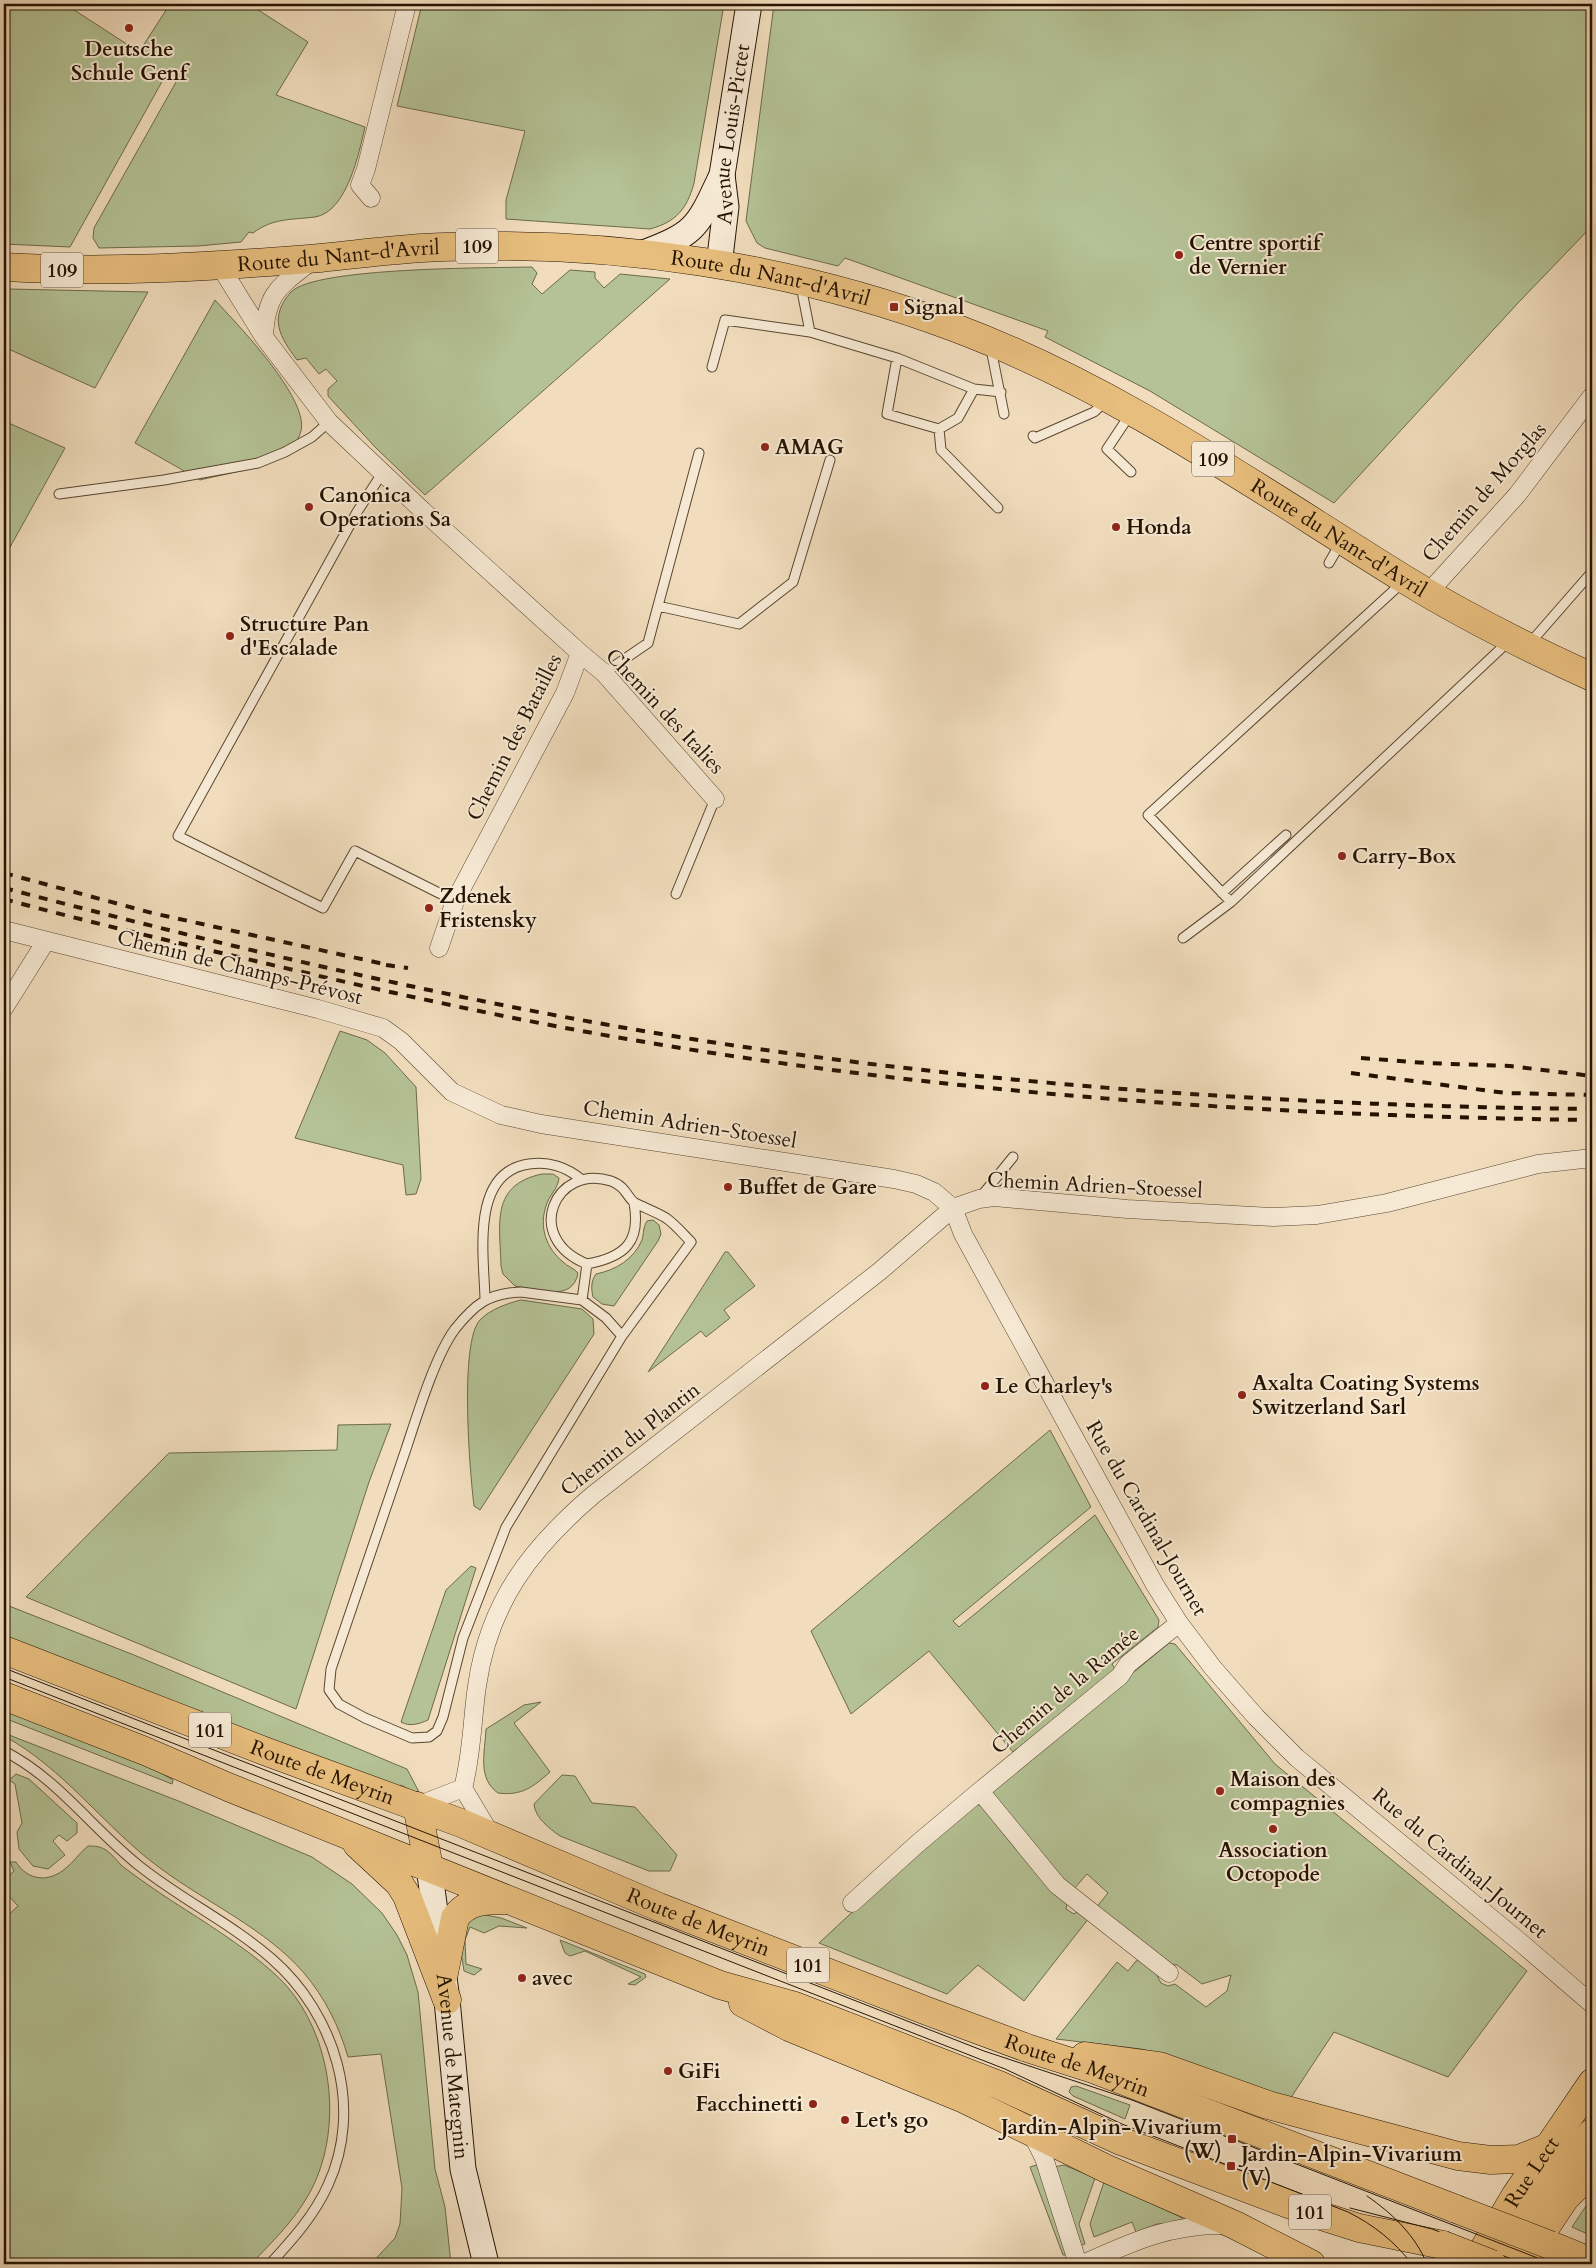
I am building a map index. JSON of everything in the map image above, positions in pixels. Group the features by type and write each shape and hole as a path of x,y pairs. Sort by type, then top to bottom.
{"main road":[{"name":"Avenue Louis-Pictet","path":"719,265 726,207 722,175 749,4"},
{"path":"641,254 674,242 694,227 700,220 722,175"},
{"name":"Route du Nant-d'Avril","path":"4,267 93,270 220,266 442,247 548,247 641,254 719,265 801,283 894,307 989,341 1110,398 1133,411 1336,552 1416,586 1519,643 1592,677"},
{"name":"Route de Meyrin","path":"4,1650 267,1752 491,1835 659,1907 927,2012 1093,2069 1586,2259"},
{"name":"Route de Meyrin","path":"4,1696 145,1751 720,1985 795,2006 999,2085 1121,2141 1315,2214 1359,2228 1443,2245 1502,2263"},
{"path":"417,1806 429,1867"},
{"path":"347,1834 399,1883 408,1896 447,2000"},
{"name":"Avenue de Mategnin","path":"429,1867 444,1973 463,2169 486,2264"},
{"path":"444,1973 455,1918 459,1912 475,1902 510,1900"},
{"path":"720,1985 742,2003 789,2027 962,2098 1107,2169 1235,2225 1311,2264"},
{"path":"1043,2053 1146,2062 1268,2105 1458,2156 1491,2160 1520,2159 1549,2147"},
{"name":"Rue Lect","path":"1475,2264 1516,2195 1592,2083"},
{"name":"Rue Lect","path":"1502,2263 1542,2193 1592,2133"},
{"path":"1502,2263 1592,2171"}],"street":[{"path":"371,198 360,185 366,169 407,4"},
{"path":"264,337 265,317 273,296 286,281 314,258"},
{"name":"Chemin des Batailles","path":"220,266 264,337 329,422 383,472 422,512 580,653 565,693 455,901 439,948"},
{"name":"Chemin de Morglas","path":"1416,586 1518,495 1592,396"},
{"name":"Chemin des Italies","path":"580,653 604,673 715,799"},
{"name":"Chemin de Champs-Prévost","path":"4,930 372,1024 393,1034 414,1053"},
{"path":"4,1008 46,942"},
{"name":"Chemin Adrien-Stoessel","path":"414,1053 452,1092 477,1106 501,1114 541,1124 894,1179 928,1188 953,1208 979,1199 994,1197 1127,1209 1264,1216 1317,1215 1387,1203 1538,1164 1592,1158"},
{"name":"Rue du Cardinal-Journet","path":"953,1208 963,1234 1155,1585 1179,1623 1231,1689 1297,1758 1520,1942 1591,2006"},
{"name":"Chemin du Plantin","path":"463,1788 468,1768 477,1685 483,1655 495,1617 510,1588 541,1544 560,1524 593,1495 880,1271 953,1208"},
{"name":"Chemin de la Ramée","path":"852,1903 916,1845 1120,1676 1128,1664 1179,1623"},
{"path":"417,1806 463,1788 491,1835"},
{"path":"980,1791 1057,1886 1169,1973"},
{"path":"1031,2132 1044,2158 1078,2264"},
{"path":"1083,2264 1167,2230 1192,2225 1235,2225"}],"lane":[{"path":"801,283 810,332"},
{"path":"712,367 726,320 810,332 897,358 974,389 1001,392"},
{"path":"989,341 1004,414"},
{"path":"897,358 886,414 939,428 958,418 974,389"},
{"path":"1033,436 1035,438 1094,412 1110,398"},
{"path":"1131,472 1107,449 1133,411"},
{"path":"59,494 164,480 258,463 285,452 312,437 329,422"},
{"path":"939,428 941,450 998,508"},
{"path":"604,673 648,643 698,453"},
{"path":"658,606 740,624 793,582 830,460"},
{"path":"383,472 357,512 178,836 323,908 355,851 455,901"},
{"path":"1183,938 1231,902 1519,643 1592,572"},
{"path":"1231,902 1148,815 1416,586"},
{"path":"676,894 715,799"},
{"path":"1222,892 1286,834"},
{"path":"979,1199 1013,1157"},
{"path":"485,1299 483,1224 491,1192 501,1176 517,1165 534,1163 562,1166 582,1180"},
{"path":"596,1178 612,1181 623,1187 634,1203 636,1218 632,1240 614,1256 587,1264 572,1258 559,1246 553,1234 551,1218 554,1206 562,1192 570,1185 582,1180 596,1178"},
{"path":"622,1336 606,1318 582,1300 521,1292 493,1295 485,1299 453,1331 438,1362 418,1413 331,1669 329,1690 339,1704 365,1718 412,1738 429,1737 437,1730 443,1717 463,1638 506,1527 622,1336 691,1242 668,1218 634,1203"},
{"path":"582,1300 587,1264"},
{"path":"4,1752 42,1775 60,1790 142,1868 272,1959 296,1982 315,2009 332,2046 341,2082 343,2104 340,2143 329,2184 320,2201 308,2221 270,2264"}],"green space":[{"path":"4,4 65,4 139,52 170,4 249,4 308,42 276,95 365,127 350,180 335,204 326,213 315,217 275,222 253,233 249,232 241,242 198,246 99,248 93,238 94,228 180,75 169,69 70,247 4,244"},
{"path":"422,4 724,4 694,183 684,207 667,223 650,229 506,219 506,200 525,131 397,106"},
{"name":"Centre sportif de Vernier","path":"774,4 1592,4 1592,226 1518,303 1334,503 1150,391 1045,337 1048,331 845,258 838,266 765,248 757,243 746,221"},
{"path":"532,267 537,273 532,284 542,294 570,270 595,272 595,278 604,288 620,274 670,279 425,495 375,447 328,396 328,389 337,381 326,369 319,374 306,358 297,360 286,343 279,327 278,319 284,301 291,292 307,284 367,273 405,270"},
{"path":"9,289 148,292 95,388 4,347 4,291"},
{"path":"215,300 254,343 283,381 301,417 301,431 297,440 290,448 282,455 266,463 200,480 135,443"},
{"path":"4,421 65,448 4,558"},
{"path":"340,1031 367,1040 385,1053 416,1087 421,1179 416,1194 406,1195 403,1165 295,1138"},
{"path":"542,1174 553,1174 559,1178 547,1202 544,1214 543,1222 548,1244 565,1264 578,1273 575,1282 569,1288 562,1291 543,1291 515,1286 503,1274 501,1266 500,1221 506,1197 514,1187 525,1179"},
{"path":"653,1220 659,1225 661,1234 658,1241 614,1306 602,1304 593,1297 592,1285 594,1277 596,1274 624,1263 639,1247 647,1221"},
{"path":"725,1252 728,1252 755,1286 724,1310 730,1318 706,1337 701,1331 648,1372"},
{"path":"521,1300 582,1309 593,1319 594,1334 480,1510 474,1506 469,1439 468,1380 474,1333 480,1320 488,1313"},
{"path":"391,1424 369,1482 296,1709 26,1597 169,1453 337,1450 338,1425"},
{"path":"1050,1430 1091,1507 953,1621 959,1627 1095,1515 1159,1620 1158,1627 1112,1664 1115,1669 1013,1752 929,1651 851,1714 811,1631"},
{"path":"471,1566 476,1568 428,1720 421,1723 404,1724 401,1722 446,1590"},
{"path":"4,1604 134,1655 407,1769 419,1792 407,1791 408,1789 401,1785 399,1789 4,1640"},
{"path":"1169,1643 1175,1644 1275,1764 1527,1971 1448,2077 1334,2032 1290,2099 1168,2056 1141,2049 1056,2039 1117,1962 1128,1971 1136,1961 1141,1960 1154,1970 1161,1983 1168,1986 1175,1984 1206,2007 1227,1991 1231,1975 1202,1984 1177,1965 1165,1963 1095,1909 1108,1893 1087,1874 1073,1890 992,1798 994,1788"},
{"path":"541,1702 514,1723 550,1772 521,1792 498,1793 491,1787 485,1772 486,1729 524,1705"},
{"path":"4,1705 136,1758 173,1780 172,1784 4,1718"},
{"path":"4,1733 181,1802 312,1857 352,1884 382,1913 397,1935 407,1955 418,1992 435,2169 445,2207 451,2264 371,2264 395,2238 400,2224 402,2188 381,2054 348,2057 336,2023 325,2002 304,1973 289,1957 254,1930 160,1868 121,1835 46,1764 4,1736"},
{"path":"16,1774 29,1779 77,1823 77,1833 67,1841 59,1835 53,1841 65,1855 48,1869 33,1866 19,1849 17,1832 22,1823 15,1784 9,1780"},
{"path":"562,1775 575,1776 592,1803 635,1807 677,1855 670,1871 649,1871 560,1836 548,1826 537,1814 534,1804"},
{"path":"973,1804 984,1806 1067,1903 1066,1909 1074,1914 1078,1911 1089,1918 1024,2001 978,1965 947,1994 819,1943 918,1851"},
{"path":"88,1846 106,1850 134,1875 234,1942 266,1966 290,1990 305,2012 316,2036 324,2062 329,2089 330,2117 327,2144 320,2170 309,2194 297,2213 251,2264 4,2264 4,1919 18,1906 4,1891 6,1878 14,1871 10,1862 16,1862 26,1873 39,1878 53,1876 72,1863"},
{"path":"481,1914 501,1918 527,1928 499,1926 484,1933 470,1927 465,1940 466,1964 482,1969 474,1975 464,1971 461,1952 466,1924"},
{"path":"560,1940 645,1974 646,1977 635,1985 628,1984 641,1977 585,1951 570,1956 565,1953"},
{"path":"1076,2086 1130,2105 1125,2119 1073,2096 1069,2092 1071,2087"},
{"path":"1040,2164 1066,2255 1063,2255 1030,2167"},
{"path":"1064,2165 1095,2178 1079,2224 1085,2244 1079,2246 1054,2167"},
{"path":"1104,2182 1181,2217 1185,2222 1157,2224 1136,2232 1132,2222 1094,2237 1090,2224"},
{"path":"1592,2202 1592,2236 1572,2227 1586,2206"}],"tram line":[{"path":"4,1668 984,2051 1132,2100 1553,2264"},
{"path":"4,1677 1005,2069 1122,2124 1348,2212 1383,2235 1412,2264"},
{"path":"1367,2196 1386,2210 1410,2234 1427,2264"},
{"path":"1350,2208 1432,2229 1525,2264"}],"railway":[{"path":"4,873 152,913 393,966"},
{"path":"4,888 176,932 349,973 610,1025 809,1056 921,1070 1144,1091 1368,1103 1592,1109"},
{"path":"4,899 156,937 436,1002 627,1039 747,1058 987,1088 1108,1099 1350,1113 1592,1120"},
{"path":"386,965 408,968"},
{"path":"1361,1058 1426,1063 1510,1066 1592,1076"},
{"path":"1351,1073 1506,1093 1592,1095"}],"place":[{"name":"Deutsche Schule Genf","path":"129,28"},
{"name":"Centre sportif de Vernier","path":"1179,255"},
{"name":"Signal","path":"894,307"},
{"name":"AMAG","path":"765,447"},
{"name":"Canonica Operations Sa","path":"309,507"},
{"name":"Honda","path":"1116,527"},
{"name":"Structure Pan d'Escalade","path":"230,636"},
{"name":"Carry-Box","path":"1342,856"},
{"name":"Zdenek Fristensky","path":"429,908"},
{"name":"Buffet de Gare","path":"728,1187"},
{"name":"Le Charley's","path":"985,1386"},
{"name":"Axalta Coating Systems Switzerland Sarl","path":"1242,1395"},
{"name":"Maison des compagnies","path":"1220,1791"},
{"name":"Association Octopode","path":"1273,1829"},
{"name":"avec","path":"522,1978"},
{"name":"GiFi","path":"668,2071"},
{"name":"Facchinetti","path":"813,2104"},
{"name":"Let's go","path":"845,2120"},
{"name":"Jardin-Alpin-Vivarium (W)","path":"1232,2139"},
{"name":"Jardin-Alpin-Vivarium (V)","path":"1231,2166"}]}
